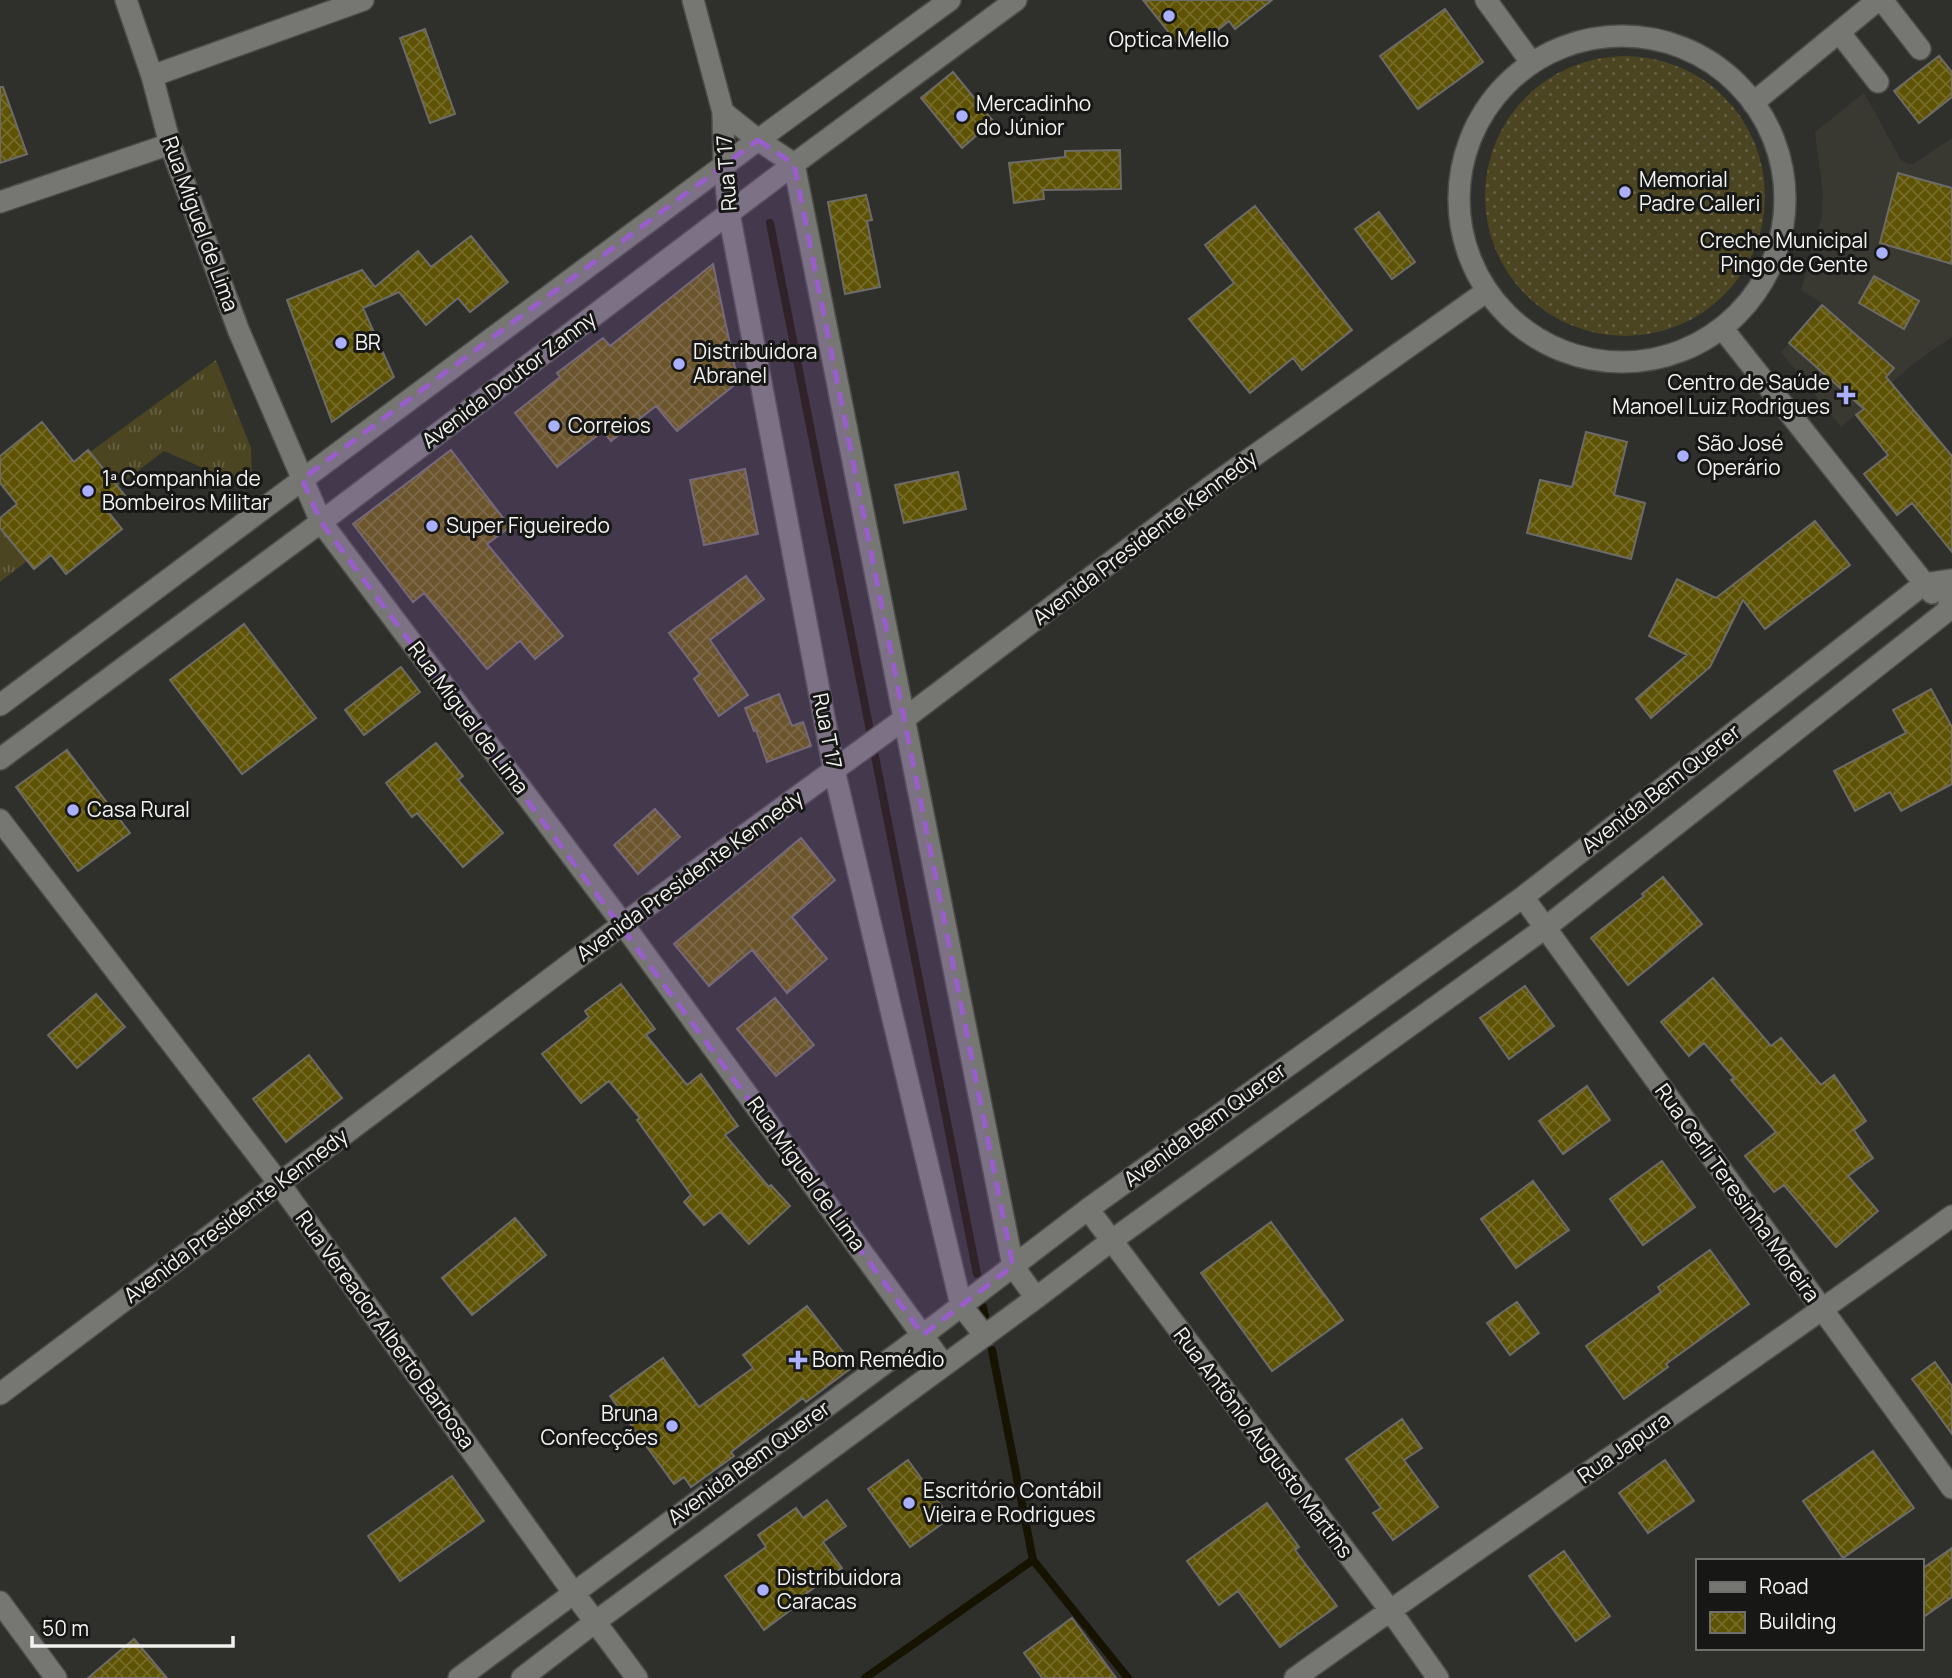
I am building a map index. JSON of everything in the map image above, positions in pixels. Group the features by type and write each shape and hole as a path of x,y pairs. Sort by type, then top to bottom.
{"street":[{"name":"Rua Miguel de Lima","path":"126,0 152,76 170,144 238,329 321,522 624,924 944,1365"},
{"path":"152,76 363,0"},
{"name":"Rua T 17","path":"693,0 723,112 724,165 729,213 834,770 961,1305 985,1336"},
{"name":"Avenida Doutor Zanny","path":"0,705 724,165 950,0"},
{"name":"Avenida Doutor Zanny","path":"0,759 321,522 794,163 1016,0"},
{"path":"1486,0 1531,62"},
{"path":"1754,103 1880,0 1920,49"},
{"path":"1839,32 1878,82"},
{"path":"1645,37 1677,45 1706,59 1732,79 1754,103 1779,156 1785,195 1781,236 1766,278 1754,297 1722,328 1696,345 1666,357 1635,362 1604,361 1570,353 1538,338 1519,325 1487,291 1463,236 1458,196 1460,176 1468,143 1480,116 1503,86 1531,62 1558,48 1586,39 1645,37"},
{"name":"Rua T 17","path":"723,112 758,140 794,163"},
{"path":"0,202 170,144"},
{"path":"794,163 1013,1266 1036,1298"},
{"name":"Avenida Presidente Kennedy","path":"0,1394 624,924 904,719 1210,487 1487,291"},
{"path":"1722,328 1924,584 1950,607"},
{"name":"Avenida Bem Querer","path":"459,1678 923,1335 1088,1209 1523,897 1924,584 1952,580"},
{"name":"Avenida Bem Querer","path":"522,1678 1111,1241 1545,928 1950,607"},
{"name":"Rua Vereador Alberto Barbosa","path":"0,820 279,1183 637,1678"},
{"name":"Rua Cerli Teresinha Moreira","path":"1523,897 1952,1488"},
{"name":"Rua Antônio Augusto Martins","path":"1088,1209 1390,1610 1438,1678"},
{"name":"Rua Japura","path":"1295,1678 1823,1311 1952,1216"},
{"path":"0,1602 56,1678"}],"highlighted area":[{"path":"758,140 794,164 1013,1266 923,1335 321,522 302,479"}],"shaded area":[{"name":"Creche Municipal Pingo de Gente","path":"1864,93 1901,160 1908,164 1913,164 1952,138 1952,337 1914,363 1841,427 1781,352 1823,304 1801,290 1822,216 1823,194 1815,132"}],"green space":[{"path":"1625,56 1666,62 1703,80 1724,97 1741,118 1759,155 1765,196 1759,237 1741,274 1724,295 1703,312 1666,330 1625,336 1584,330 1547,312 1526,295 1509,274 1491,237 1485,196 1491,155 1509,118 1526,97 1547,80 1584,62"},
{"path":"216,360 251,448 252,489 164,451 118,486 90,452"},
{"path":"0,528 27,561 0,582"}],"building":[{"path":"1143,0 1272,0 1235,29 1229,21 1203,42 1196,32 1179,45"},
{"path":"1445,9 1483,62 1418,109 1380,56"},
{"path":"425,29 455,114 430,123 400,38"},
{"path":"1939,56 1952,72 1952,97 1919,123 1894,91"},
{"name":"Mercadinho do Júnior","path":"953,72 993,121 962,148 921,98"},
{"path":"0,87 3,87 27,154 0,163"},
{"path":"1120,150 1121,189 1043,190 1044,199 1014,203 1009,163 1065,157 1065,151"},
{"path":"1898,173 1952,188 1952,264 1880,243"},
{"path":"866,195 872,220 867,221 880,287 845,294 828,202"},
{"path":"1255,206 1352,330 1302,370 1293,358 1250,393 1189,319 1234,283 1205,245"},
{"path":"1379,212 1415,262 1392,279 1355,229"},
{"name":"BR","path":"471,236 508,282 470,312 458,298 426,325 399,292 363,308 394,377 332,422 287,300 362,270 375,287 418,251 431,267"},
{"path":"713,264 738,382 677,431 656,406 611,441 603,431 557,467 515,413 560,377 557,373 603,338 610,346"},
{"path":"1874,276 1919,301 1904,329 1859,303"},
{"path":"1822,305 1894,368 1886,377 1952,456 1952,552 1912,503 1897,515 1864,474 1888,455 1856,415 1864,409 1789,343"},
{"path":"42,422 74,462 88,450 127,498 109,513 122,529 66,574 51,555 34,569 0,528 0,518 17,504 0,483 0,456"},
{"path":"1586,432 1627,442 1614,495 1645,503 1631,559 1527,533 1540,480 1572,487"},
{"path":"451,450 510,527 487,544 563,636 535,659 520,641 487,669 424,593 413,602 353,524"},
{"path":"745,469 758,534 704,545 690,480"},
{"path":"958,472 966,509 904,523 895,485"},
{"path":"1815,521 1850,565 1765,629 1743,600 1710,667 1651,718 1636,699 1687,655 1649,636 1677,579 1716,598"},
{"path":"746,576 764,599 710,640 748,695 719,716 694,679 700,674 669,633"},
{"path":"244,624 316,718 242,774 170,680"},
{"path":"401,667 420,692 364,735 345,710"},
{"path":"1931,689 1952,727 1952,784 1901,811 1890,792 1855,811 1834,771 1906,733 1893,710"},
{"path":"779,694 792,726 803,722 811,746 767,762 745,708"},
{"path":"436,743 463,776 458,780 503,833 463,867 417,813 412,817 386,783"},
{"name":"Casa Rural","path":"67,750 130,833 78,871 16,787"},
{"path":"655,809 680,837 638,874 614,845"},
{"path":"801,838 835,880 792,917 827,959 787,993 752,950 709,986 674,944"},
{"path":"1663,877 1702,924 1628,985 1591,938 1644,896 1642,894"},
{"path":"1713,978 1771,1046 1781,1038 1821,1085 1834,1075 1866,1121 1854,1130 1873,1158 1848,1176 1878,1211 1836,1247 1784,1185 1774,1192 1745,1156 1776,1132 1731,1080 1734,1078 1704,1043 1689,1056 1661,1022"},
{"path":"621,984 655,1029 646,1035 687,1085 701,1074 738,1126 725,1135 769,1187 771,1185 790,1206 749,1244 720,1212 704,1225 684,1202 691,1195 637,1120 640,1118 609,1081 581,1103 542,1054 589,1017 585,1011"},
{"path":"1525,986 1554,1026 1509,1059 1480,1018"},
{"path":"96,994 125,1027 77,1068 48,1035"},
{"path":"775,998 814,1045 776,1076 737,1029"},
{"path":"309,1055 342,1098 286,1142 253,1099"},
{"path":"1587,1086 1610,1120 1563,1154 1539,1121"},
{"path":"1662,1161 1695,1207 1643,1245 1610,1199"},
{"path":"1533,1181 1569,1230 1516,1268 1481,1219"},
{"path":"515,1218 546,1255 472,1315 442,1278"},
{"path":"1271,1222 1343,1320 1272,1371 1201,1273"},
{"path":"1710,1250 1749,1304 1666,1364 1668,1367 1624,1399 1586,1346 1661,1292 1658,1287"},
{"path":"1517,1302 1539,1333 1510,1355 1487,1323"},
{"path":"807,1306 854,1366 806,1402 803,1398 731,1452 734,1456 691,1487 684,1477 674,1484 610,1396 663,1358 699,1407 753,1368 743,1355"},
{"path":"1935,1362 1952,1386 1952,1434 1912,1379"},
{"path":"1402,1419 1422,1448 1404,1460 1438,1507 1393,1540 1373,1513 1381,1508 1346,1459"},
{"path":"1873,1451 1914,1508 1843,1558 1803,1501"},
{"name":"Escritório Contábil Vieira e Rodrigues","path":"908,1460 950,1518 910,1547 868,1489"},
{"path":"1665,1460 1694,1501 1648,1533 1619,1493"},
{"path":"452,1476 484,1521 400,1581 368,1536"},
{"path":"827,1500 846,1526 823,1542 842,1568 797,1600 800,1603 764,1630 725,1576 766,1547 758,1535 796,1508 803,1518"},
{"path":"1267,1503 1299,1547 1295,1550 1337,1606 1280,1647 1238,1591 1219,1605 1187,1561"},
{"path":"1952,1548 1952,1597 1924,1617 1924,1568"},
{"path":"1564,1551 1610,1616 1576,1641 1529,1576"},
{"path":"1072,1618 1116,1678 1042,1678 1024,1653"},
{"path":"134,1639 167,1678 88,1678"}],"waterway":[{"path":"770,223 977,1274"},
{"path":"983,1307 985,1316"},
{"path":"992,1350 1033,1560 1128,1678"},
{"path":"865,1678 1033,1560"}],"place":[{"name":"Optica Mello","path":"1169,16"},
{"name":"Mercadinho do Júnior","path":"962,116"},
{"name":"Memorial Padre Calleri","path":"1625,192"},
{"name":"Creche Municipal Pingo de Gente","path":"1882,253"},
{"name":"BR","path":"341,343"},
{"name":"Distribuidora Abranel","path":"679,364"},
{"name":"Centro de Saúde Manoel Luiz Rodrigues","path":"1846,395"},
{"name":"Correios","path":"554,426"},
{"name":"São José Operário","path":"1683,456"},
{"name":"1ª Companhia de Bombeiros Militar","path":"88,491"},
{"name":"Super Figueiredo","path":"432,526"},
{"name":"Casa Rural","path":"73,810"},
{"name":"Bom Remédio","path":"798,1360"},
{"name":"Bruna Confecções","path":"672,1426"},
{"name":"Escritório Contábil Vieira e Rodrigues","path":"909,1503"},
{"name":"Distribuidora Caracas","path":"763,1590"}]}
